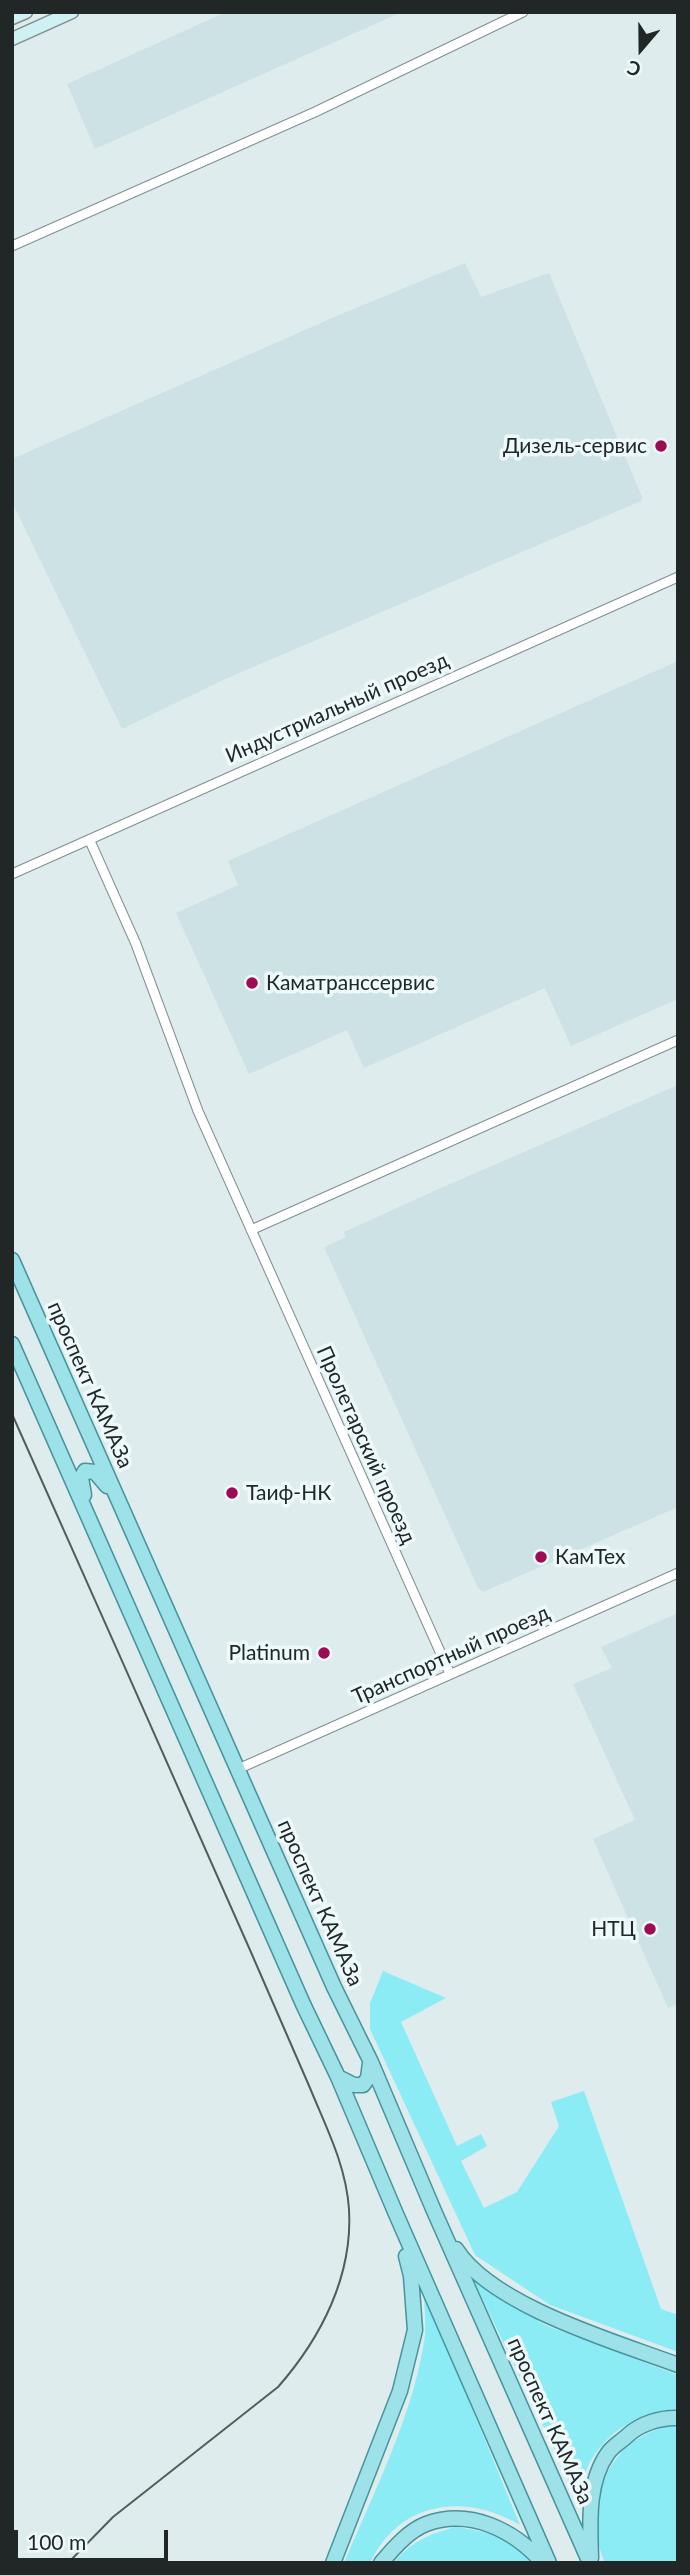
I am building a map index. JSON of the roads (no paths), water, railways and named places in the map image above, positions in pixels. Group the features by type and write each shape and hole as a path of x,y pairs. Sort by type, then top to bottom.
{"main road":[{"name":"проспект КАМАЗа","path":"12,1260 590,2563"},
{"path":"12,1344 303,2004 338,2077 549,2563"},
{"path":"86,1512 82,1478 85,1471 95,1472 119,1501"},
{"path":"338,2077 354,2085 363,2085 368,2078 370,2062"},
{"path":"434,2211 459,2253 482,2278 543,2315 678,2365"},
{"path":"333,2563 400,2391 415,2330 411,2276 396,2214"},
{"path":"590,2563 594,2484 608,2453 636,2428 668,2417 678,2418"},
{"path":"381,2563 400,2542 425,2525 451,2519 480,2521 505,2531 527,2545 542,2563"}],"street":[{"path":"12,18 26,12"},
{"path":"12,39 53,16 72,12"},
{"path":"12,246 316,112 523,12"},
{"name":"Индустриальный проезд","path":"12,874 678,577"},
{"name":"Пролетарский проезд","path":"90,841 136,944 198,1111 450,1674"},
{"path":"251,1230 678,1040"},
{"name":"Транспортный проезд","path":"238,1769 678,1573"}],"tram line":[{"path":"12,1414 322,2117 340,2162 349,2209 349,2234 340,2282 320,2327 294,2368 278,2387 113,2517 68,2563"}],"place":[{"name":"Дизель-сервис","path":"661,446"},
{"name":"Каматранссервис","path":"252,983"},
{"name":"Таиф-НК","path":"232,1493"},
{"name":"КамТех","path":"541,1557"},
{"name":"Platinum","path":"324,1653"},
{"name":"НТЦ","path":"650,1929"}]}
